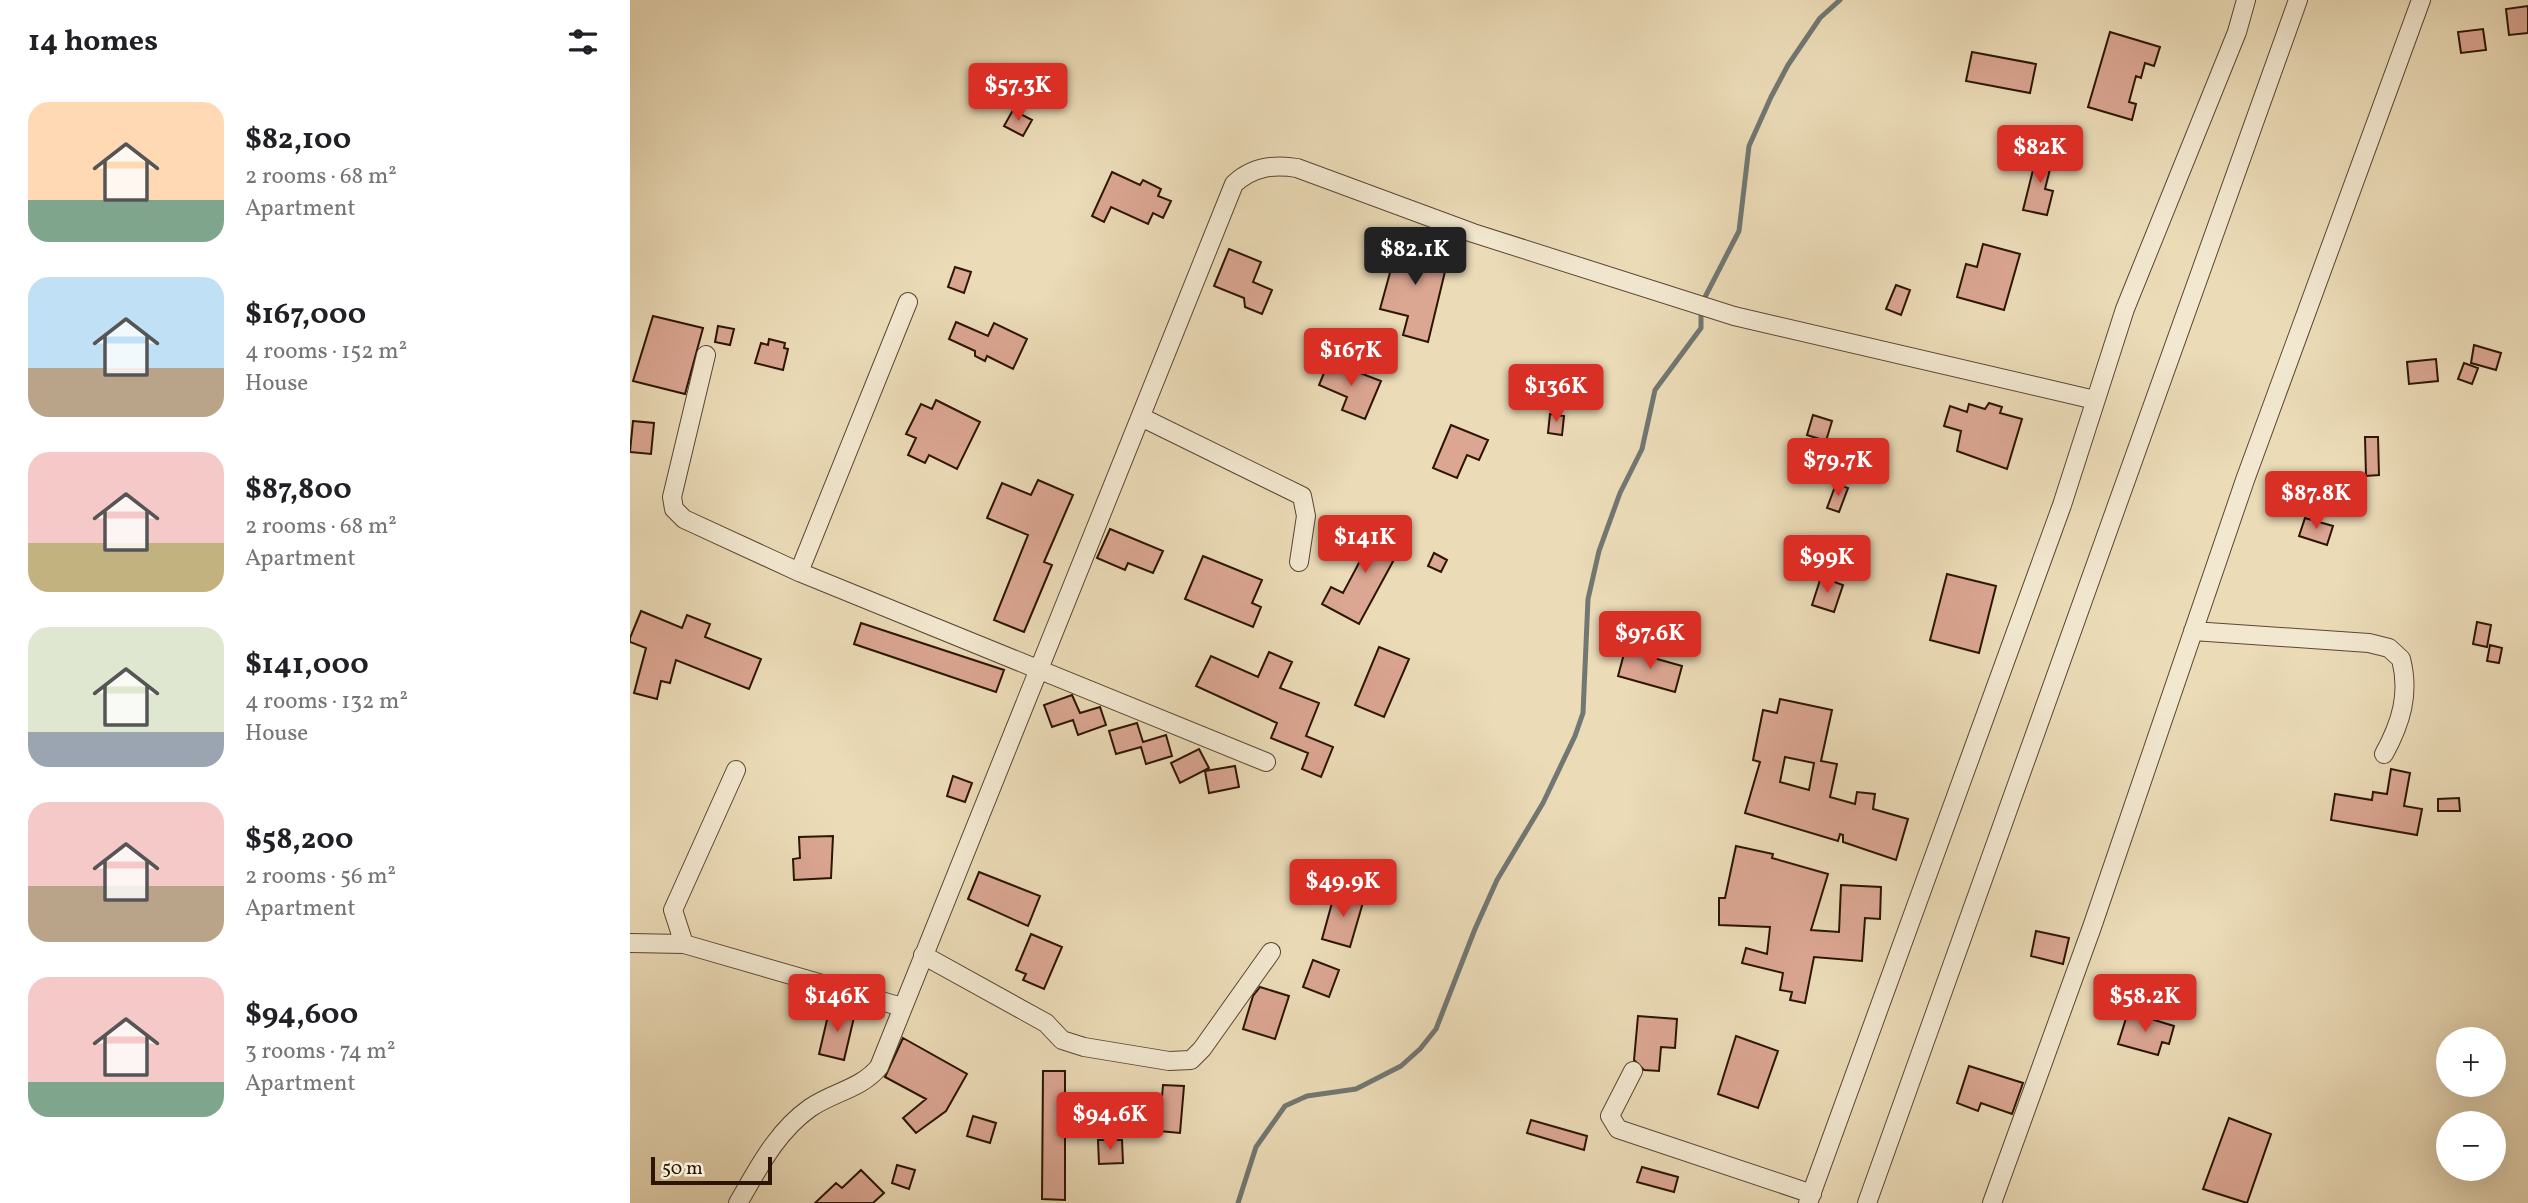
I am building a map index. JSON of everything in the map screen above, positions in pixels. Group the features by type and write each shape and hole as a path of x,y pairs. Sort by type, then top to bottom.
{"street":[{"path":"1633,1071 1610,1116 1618,1129 1810,1198 2062,505 2125,309 2237,32 2246,0"},
{"path":"1867,1203 2298,0"},
{"path":"1992,1203 2092,927 2193,631 2421,0"},
{"path":"738,1203 768,1150 789,1126 827,1097 870,1078 879,1067 1234,184 1246,173 1270,166 1297,168 1473,233 1734,316 2095,400"},
{"path":"799,572 908,302"},
{"path":"706,355 671,497 674,509 684,519 799,572 1266,762"},
{"path":"1141,417 1302,496 1306,516 1299,562"},
{"path":"2193,631 2369,643 2389,648 2401,659 2405,691 2400,721 2384,754"},
{"path":"684,944 673,910 736,770"},
{"path":"630,943 684,944 902,1007"},
{"path":"923,955 1046,1023 1062,1040 1169,1061 1191,1060 1202,1049 1271,952"}],"building":[{"path":"2528,6 2528,33 2509,35 2506,9"},
{"path":"2483,29 2486,50 2461,53 2458,32"},
{"path":"2110,32 2160,47 2154,66 2145,63 2141,78 2136,76 2129,102 2136,104 2132,120 2088,107"},
{"path":"1972,52 2036,64 2030,93 1966,81"},
{"path":"1013,110 1032,120 1023,136 1004,126"},
{"path":"2038,150 2054,153 2045,189 2053,191 2047,215 2023,210"},
{"path":"1112,172 1140,185 1143,180 1161,189 1158,196 1171,201 1163,218 1153,213 1148,224 1111,207 1104,222 1092,216"},
{"path":"1399,240 1449,255 1428,342 1403,335 1408,316 1380,309"},
{"path":"1983,244 2020,254 2004,310 1957,297 1966,264 1977,267"},
{"path":"1229,249 1261,262 1253,282 1272,290 1262,314 1245,307 1244,298 1214,286"},
{"path":"955,267 971,272 964,293 948,287"},
{"path":"1896,285 1910,290 1901,315 1886,309"},
{"path":"653,316 703,328 685,394 633,381"},
{"path":"956,322 988,336 994,323 1027,339 1013,369 987,356 985,361 975,356 975,351 949,339"},
{"path":"718,326 734,329 730,345 715,342"},
{"path":"769,339 785,343 784,348 788,349 783,370 755,363 761,343 768,345"},
{"path":"2474,345 2501,353 2496,370 2471,363"},
{"path":"2436,359 2438,381 2409,384 2407,362"},
{"path":"1329,361 1381,381 1365,419 1342,410 1347,397 1319,385"},
{"path":"2464,363 2478,368 2472,384 2458,379"},
{"path":"936,400 980,422 957,469 929,455 925,463 908,455 916,438 906,434 921,404 932,409"},
{"path":"1989,403 2002,407 2000,413 2022,419 2007,469 1957,451 1961,431 1944,426 1950,406 1967,412 1969,404 1985,409"},
{"path":"1550,414 1564,416 1562,435 1548,433"},
{"path":"1813,415 1832,421 1826,441 1807,435"},
{"path":"633,421 654,423 651,454 630,452"},
{"path":"1451,425 1488,440 1479,460 1467,455 1457,478 1433,468"},
{"path":"2365,437 2378,437 2379,475 2366,476"},
{"path":"1038,480 1073,495 1044,562 1052,565 1024,632 994,620 1028,535 987,518 1002,483 1031,495"},
{"path":"1836,484 1848,488 1839,512 1827,508"},
{"path":"2305,518 2333,526 2327,545 2299,536"},
{"path":"1367,522 1403,543 1359,624 1322,604 1331,587 1343,593 1368,546 1357,540"},
{"path":"1110,529 1163,551 1153,573 1128,563 1125,570 1097,558"},
{"path":"1434,553 1447,560 1441,572 1428,566"},
{"path":"1203,556 1262,580 1252,603 1261,607 1253,627 1185,599"},
{"path":"1947,574 1996,586 1979,653 1930,640"},
{"path":"1821,577 1843,585 1834,612 1812,605"},
{"path":"641,611 682,628 687,615 710,624 705,637 761,659 749,689 676,660 670,683 661,681 657,699 634,693 646,648 630,642 630,638"},
{"path":"2477,622 2491,625 2487,647 2473,644"},
{"path":"861,623 1004,670 996,692 854,644"},
{"path":"2490,645 2502,648 2499,663 2487,661"},
{"path":"1379,647 1409,659 1384,717 1355,705"},
{"path":"1625,650 1682,666 1675,692 1618,676"},
{"path":"1269,652 1292,662 1280,688 1319,703 1306,736 1333,747 1321,777 1302,769 1308,753 1271,738 1277,723 1196,686 1211,656 1258,677"},
{"path":"1072,695 1080,713 1100,707 1106,725 1078,735 1073,720 1052,727 1044,705"},
{"path":"1780,699 1832,710 1821,761 1837,764 1830,797 1855,804 1857,792 1875,794 1873,809 1908,819 1896,860 1843,842 1843,835 1840,834 1838,841 1745,813 1760,762 1753,760 1763,710 1777,713","holes":["1785,757 1814,763 1809,790 1780,782"]},
{"path":"1137,723 1143,742 1166,735 1172,756 1146,764 1141,747 1116,754 1109,731"},
{"path":"1199,749 1209,768 1180,783 1171,763"},
{"path":"1235,766 1239,787 1209,793 1205,771"},
{"path":"2391,769 2410,773 2404,806 2422,809 2417,835 2331,820 2335,794 2372,800 2373,792 2387,794"},
{"path":"953,776 972,783 965,802 947,796"},
{"path":"2459,798 2460,811 2438,811 2438,799"},
{"path":"833,836 831,878 794,880 793,859 800,858 799,837"},
{"path":"1736,846 1773,854 1772,858 1828,874 1811,930 1839,932 1841,885 1881,887 1880,919 1865,918 1862,961 1814,957 1805,1003 1790,1000 1792,992 1780,990 1783,973 1742,963 1746,948 1767,954 1770,927 1719,925 1719,898 1725,898"},
{"path":"979,872 1040,896 1028,926 968,899"},
{"path":"1335,892 1364,899 1350,947 1322,939"},
{"path":"2036,931 2069,938 2063,964 2031,956"},
{"path":"1031,934 1062,947 1044,989 1023,980 1026,974 1016,970"},
{"path":"1313,960 1339,970 1329,997 1303,987"},
{"path":"1260,987 1289,996 1275,1039 1243,1029 1253,996"},
{"path":"830,1007 855,1013 844,1060 819,1054"},
{"path":"2128,1012 2174,1026 2169,1044 2162,1042 2158,1055 2118,1044"},
{"path":"1638,1016 1677,1019 1675,1048 1661,1047 1659,1071 1644,1070 1634,1060"},
{"path":"1736,1036 1778,1051 1758,1108 1718,1094"},
{"path":"903,1038 967,1074 946,1111 916,1133 903,1118 926,1099 885,1077"},
{"path":"1969,1066 2023,1083 2012,1114 1981,1103 1978,1111 1957,1103"},
{"path":"1043,1071 1065,1071 1065,1200 1042,1199"},
{"path":"1163,1085 1184,1086 1180,1133 1159,1131"},
{"path":"973,1116 996,1123 990,1143 967,1136"},
{"path":"2229,1118 2271,1134 2247,1203 2203,1189"},
{"path":"1531,1120 1587,1136 1584,1150 1527,1133"},
{"path":"1098,1140 1122,1140 1123,1163 1099,1164"},
{"path":"897,1165 915,1170 909,1189 892,1183"},
{"path":"1642,1167 1678,1177 1674,1192 1637,1182"},
{"path":"861,1170 884,1193 873,1203 815,1203 836,1183 842,1188"}],"waterway":[{"path":"1704,299 1739,231 1749,146 1771,97 1788,65 1820,18 1840,0"},
{"path":"1238,1203 1256,1147 1285,1106 1307,1096 1356,1089 1401,1066 1420,1049 1436,1029 1497,880 1543,803 1575,736 1583,713 1588,599 1599,551 1620,493 1642,449 1655,390 1701,328 1701,316"}]}
